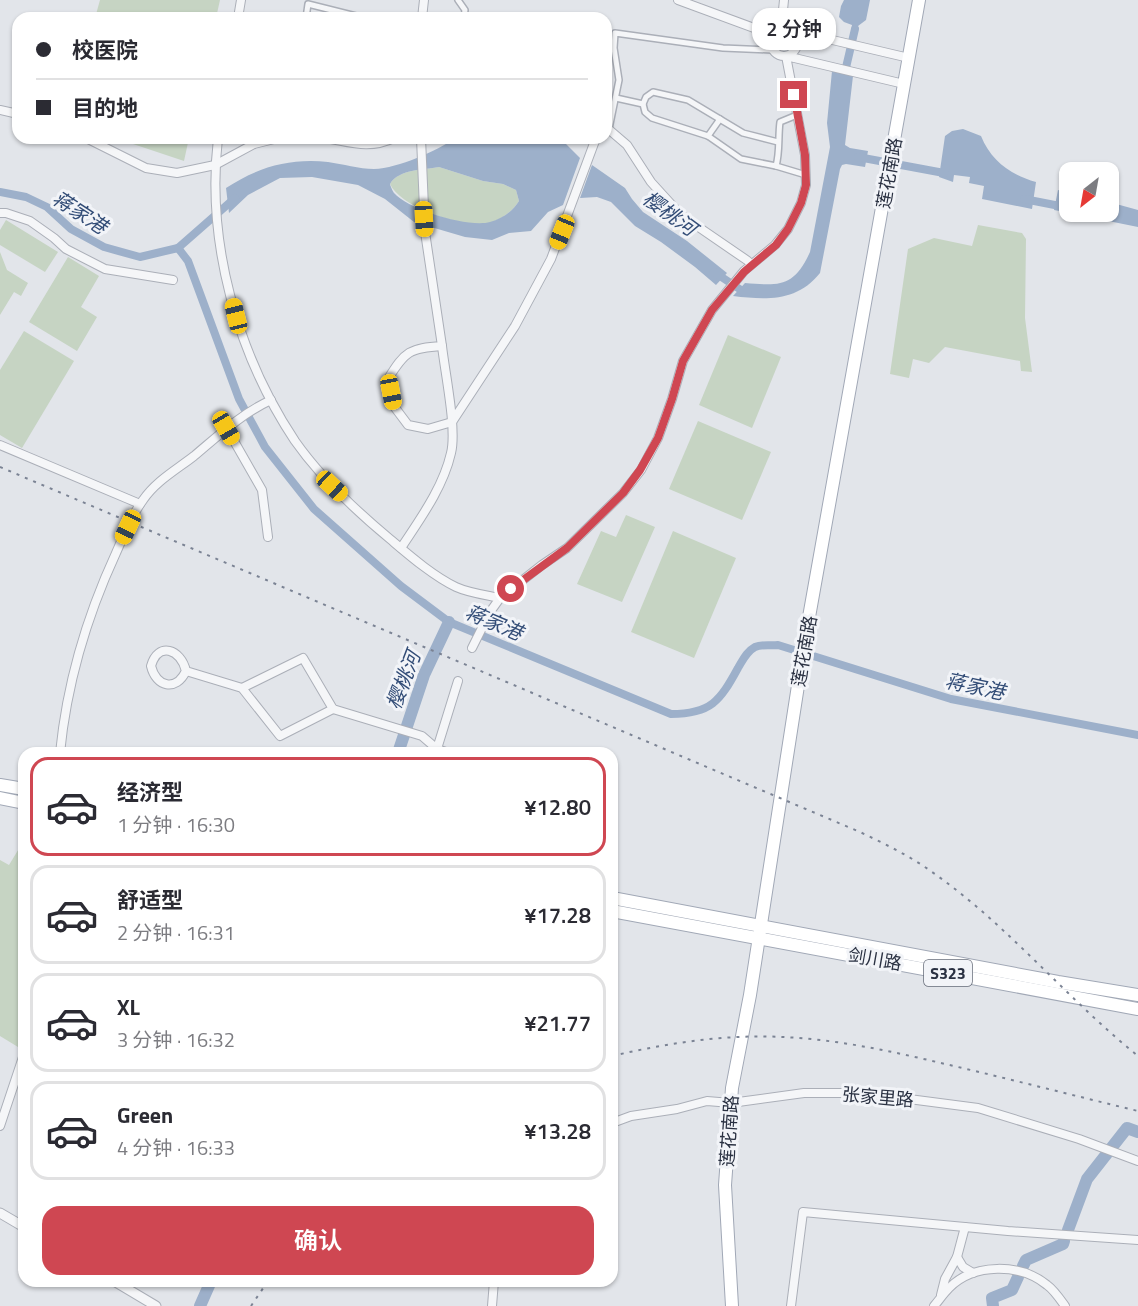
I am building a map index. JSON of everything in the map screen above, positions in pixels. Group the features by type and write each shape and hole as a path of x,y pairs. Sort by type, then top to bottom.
{"main road":[{"name":"莲花南路","path":"732,1306 725,1185 731,1103 806,634 889,180 919,0"},
{"path":"0,785 18,788"},
{"path":"0,798 18,801"},
{"name":"剑川路","path":"618,899 759,932 1138,1009"},
{"name":"剑川路","path":"618,912 759,932 1138,995"}],"street":[{"path":"678,0 773,36"},
{"path":"783,30 784,0"},
{"path":"307,12 308,4 340,12"},
{"path":"772,50 773,36 783,30 909,58"},
{"path":"612,111 619,80 614,48 615,33 723,48 772,50 780,56 904,84"},
{"path":"786,56 794,51 797,44 792,33"},
{"path":"472,648 500,598 567,548 594,524 636,477 658,438 683,361 697,333 719,300 744,272 776,245 788,229 801,203 806,175 805,155 786,56"},
{"path":"778,142 743,133 688,100 653,92 646,97 643,104 645,112 652,118 708,136 741,159 806,175"},
{"path":"616,98 643,104"},
{"path":"776,166 780,154 778,142 780,122 797,115"},
{"path":"708,136 720,119"},
{"path":"612,132 627,146 651,182 681,215 748,261"},
{"path":"99,144 133,162 161,172 177,173 215,165 254,144"},
{"path":"217,144 215,193 219,232 236,316 258,373 296,442 332,486 371,524 401,548 457,587 500,598"},
{"path":"350,144 374,144"},
{"path":"401,548 432,501 452,452 452,422 425,232 421,144"},
{"path":"442,346 418,348 399,360 388,379 393,405 408,425 428,429 452,422 515,326 552,259 595,144"},
{"path":"0,213 30,221 66,249 105,269 173,280"},
{"path":"61,747 67,695 80,648 103,582 140,504 163,478 229,425 257,406 271,400"},
{"path":"229,425 262,490 268,537"},
{"path":"0,445 140,504"},
{"path":"173,652 184,663 186,671 178,682 169,685 162,684 156,679 151,666 158,653 173,652"},
{"path":"242,688 303,658 333,709"},
{"path":"186,671 242,688 280,736 333,709 422,735 432,747"},
{"path":"437,747 458,681"},
{"path":"0,1126 18,1072"},
{"name":"张家里路","path":"618,1121 631,1116 677,1109 707,1101 731,1103 804,1093 863,1093 978,1108 1138,1161"},
{"path":"791,1306 803,1212 1138,1240"},
{"path":"0,1213 18,1224"},
{"path":"937,1303 945,1279 957,1257 964,1227"},
{"path":"957,1257 963,1267 973,1273"},
{"path":"937,1303 950,1287 973,1273 998,1268 1024,1272 1047,1285 1065,1306"},
{"path":"124,1287 156,1306"},
{"path":"492,1306 494,1287"}],"green space":[{"path":"100,0 220,0 217,12 97,12"},
{"path":"133,144 188,144 184,161"},
{"path":"439,167 483,181 503,184 516,190 519,201 503,217 490,223 465,223 435,215 420,208 396,193 390,184 399,175"},
{"path":"6,220 58,252 45,272 0,245 0,230"},
{"path":"978,225 1022,233 1026,239 1025,318 1032,372 1021,371 1020,361 945,347 929,363 913,359 909,378 890,374 908,249 934,238 972,246"},
{"path":"0,252 7,270 28,283 21,296 14,292 0,315"},
{"path":"68,257 99,276 81,307 97,317 77,351 29,322"},
{"path":"24,331 74,361 22,448 0,435 0,370"},
{"path":"728,335 781,357 752,428 699,405"},
{"path":"698,421 771,452 742,520 669,489"},
{"path":"626,515 655,527 622,602 577,584 601,531 616,537"},
{"path":"673,531 736,558 694,658 631,632"},
{"path":"18,850 18,1047 0,1036 0,860 9,865"}],"water":[{"path":"844,0 870,0 866,20 858,26 855,39 850,38 852,25 839,17"},
{"path":"832,71 853,76 845,145 868,151 865,167 846,164 840,169 820,273 801,289 780,297 733,296 745,283 777,284 792,278 804,264 810,252 830,147 827,123"},
{"path":"963,129 981,136 990,153 1003,166 1036,182 1032,209 982,199 984,186 969,183 970,177 954,175 953,182 939,177 945,136 952,131"},
{"path":"446,144 566,144 580,158 563,205 548,212 531,231 509,233 492,240 465,237 414,222 385,199 358,185 312,177 280,178 248,195 229,213 226,188 262,169 287,163 314,161 374,169 395,166","holes":["439,167 483,181 503,184 516,190 519,201 503,217 480,223 454,220 412,206 394,193 390,184 399,175"]},
{"path":"592,165 625,188 643,212 687,241 727,273 716,285 661,242 635,226 611,202 597,197 580,198"},
{"path":"1058,190 1059,211 1054,210"},
{"path":"1119,205 1138,210 1138,227 1113,222 1119,222"}],"waterway":[{"name":"樱桃河","path":"844,76 855,29"},
{"path":"858,157 944,173 946,168"},
{"name":"蒋家港","path":"0,192 26,197 47,207 71,229 104,247 140,257 178,248 188,261 239,399 265,447 314,509 401,586 449,622 671,714 696,711 713,703 726,689 749,651 758,646 778,645 951,699 1138,735"},
{"name":"樱桃河","path":"178,248 235,198"},
{"path":"1024,199 1059,206"},
{"name":"樱桃河","path":"714,272 744,292 748,292"},
{"name":"樱桃河","path":"400,747 424,675 449,622"},
{"path":"1068,1230 1087,1179 1127,1128 1138,1132"},
{"path":"1023,1266 1026,1260 1063,1244 1064,1241"},
{"path":"993,1306 992,1298 1012,1290 1018,1277"},
{"name":"樱桃河","path":"200,1306 208,1287"}],"railway":[{"path":"0,467 860,832 906,855 924,866 986,915 1138,1056"},
{"path":"618,1055 676,1043 719,1038 762,1036 832,1041 904,1054 1138,1111"},
{"path":"251,1306 264,1287"}],"route":[{"path":"511,589 567,548 623,493 640,470 658,438 683,361 697,333 719,300 744,272 776,245 788,229 801,203 806,185 805,155 794,95"}]}
